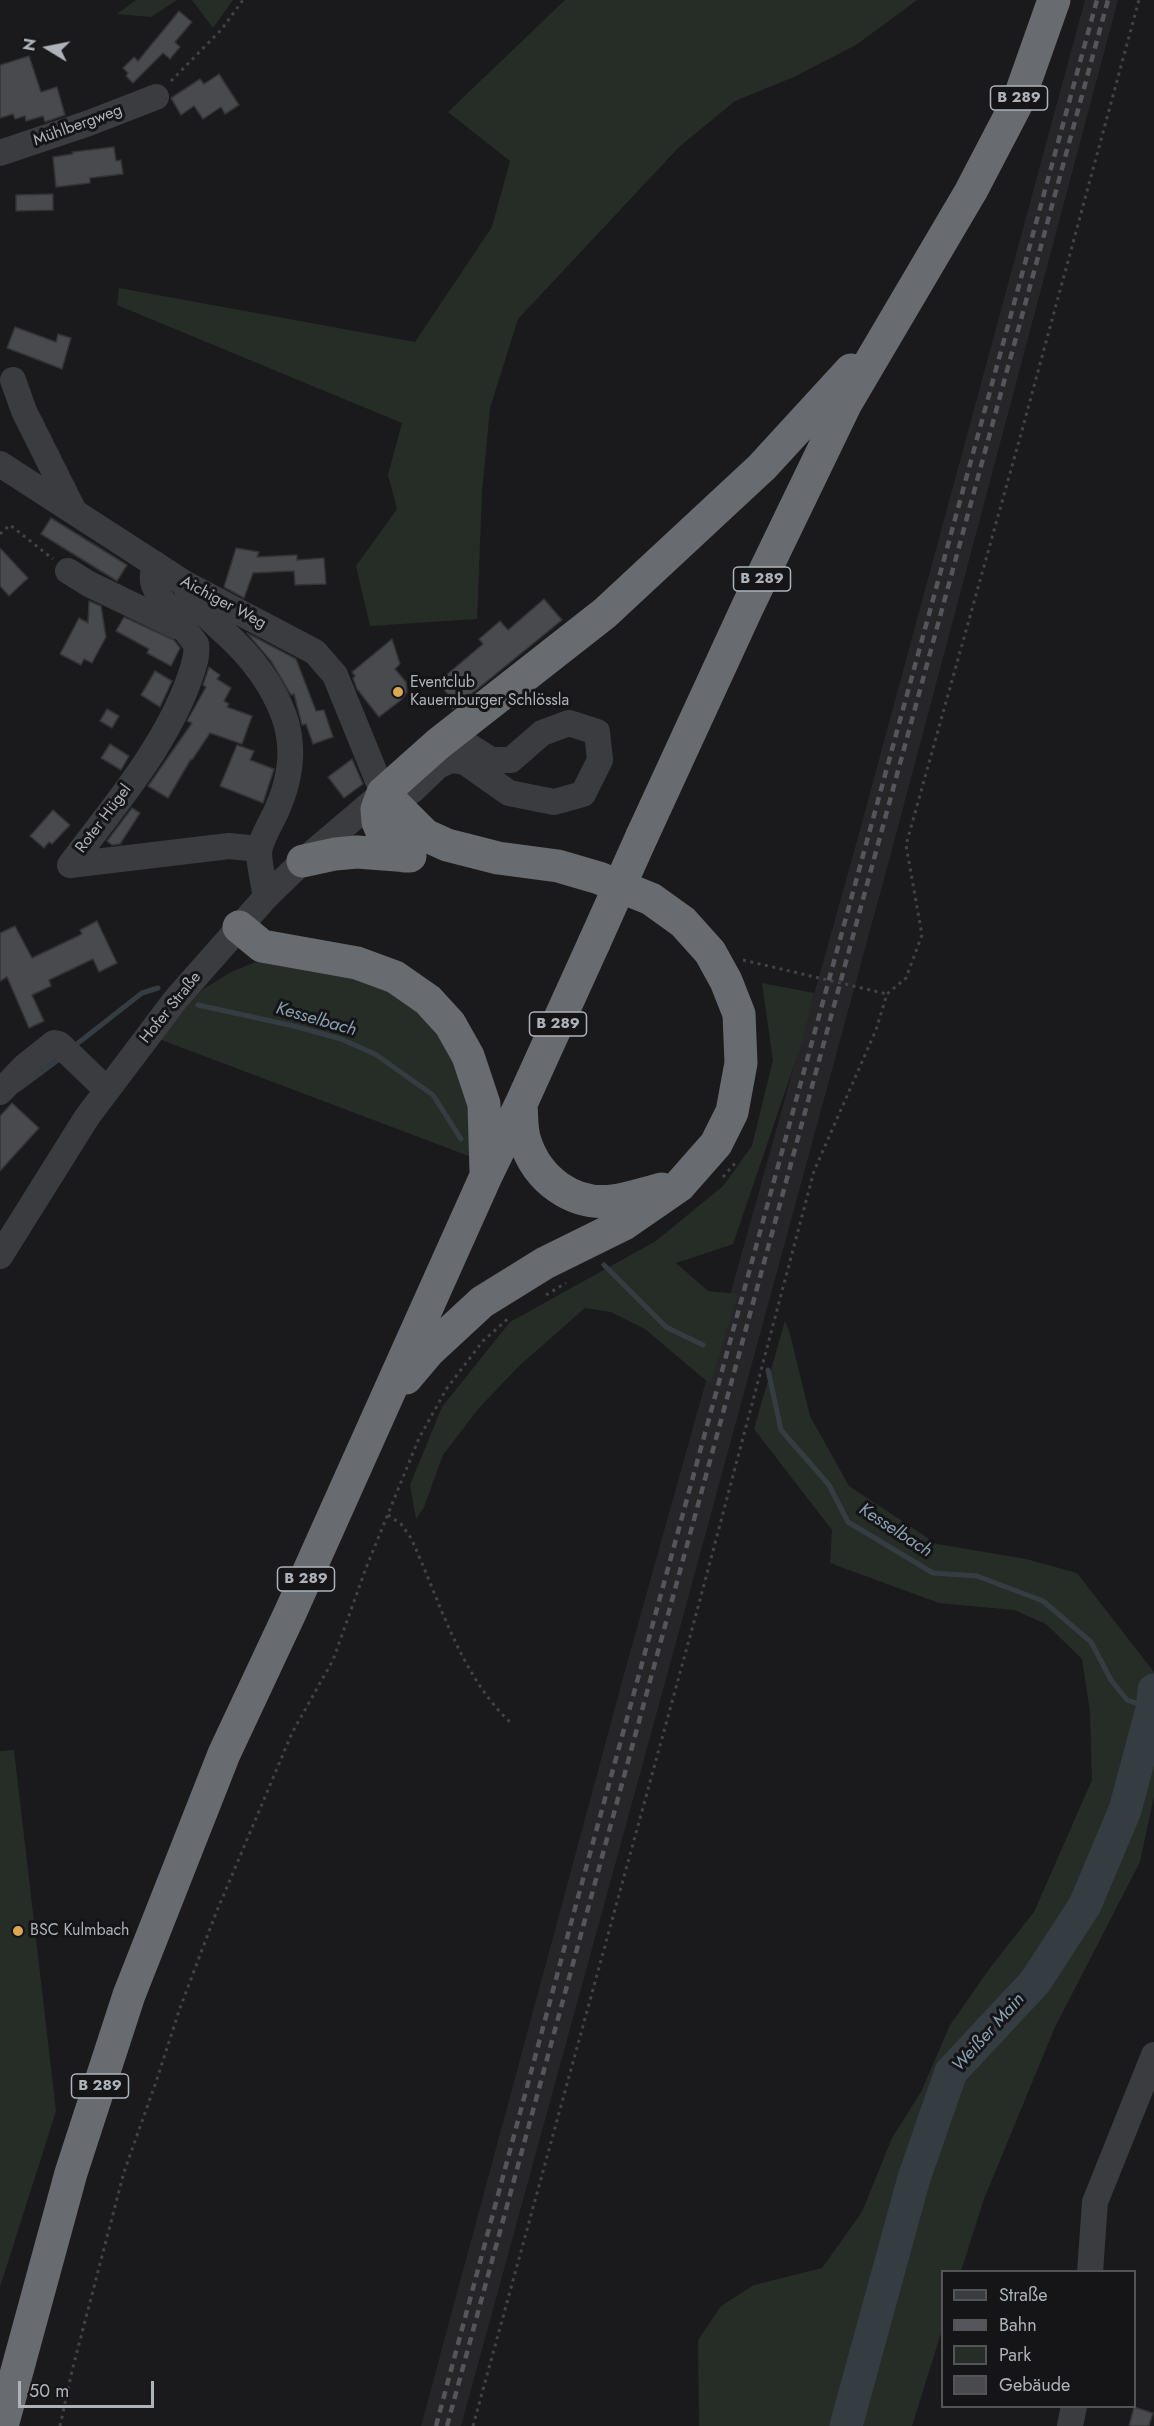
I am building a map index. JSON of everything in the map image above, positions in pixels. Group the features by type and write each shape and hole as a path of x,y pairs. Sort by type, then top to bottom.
{"highway":[{"name":"B 289","path":"2,2426 71,2173 129,1995 224,1754 747,608 845,405 971,191 1019,99 1054,0"},
{"path":"404,856 385,839 378,822 377,808 383,793 438,744 605,614 762,467 890,327"},
{"path":"383,793 425,835 447,845 498,858"},
{"path":"303,861 357,852 404,856 498,858 558,866 600,878 651,900 683,922 710,952 726,981 739,1014 741,1063 732,1112 716,1144 679,1186 624,1224 545,1263 482,1302 428,1352 385,1402"},
{"path":"239,927 262,946 357,963 395,977 428,1000 450,1024 468,1056 484,1104 486,1176"},
{"path":"521,1104 524,1139 536,1168 559,1189 584,1201 612,1201 679,1186"}],"street":[{"name":"Mühlbergweg","path":"0,153 89,123 156,97"},
{"path":"13,380 33,433 75,514"},
{"name":"Aichiger Weg","path":"0,464 184,583 315,651 335,675 383,793"},
{"name":"Roter Hügel","path":"154,563 153,582 160,600 172,611 189,634 196,644 197,651 174,718 139,772 70,865 229,846 259,849"},
{"path":"68,571 89,584 166,620 189,634"},
{"path":"184,583 202,612 224,631 268,680 284,717 291,752 289,776 283,797 259,849 266,897"},
{"path":"383,793 412,790 438,766 451,760 465,762 481,776 509,793 554,802 583,794 600,760 597,732 570,723 542,733 511,760 491,760 469,746 438,744"},
{"name":"Hofer Straße","path":"0,1256 87,1117 176,999 266,897 303,861 383,793"},
{"path":"0,1092 24,1066 54,1042 68,1052 107,1090"},
{"path":"1090,2270 1095,2202 1154,2055"},
{"path":"1070,2426 1074,2408"}],"path":[{"path":"156,97 221,30 243,0"},
{"path":"473,2426 700,1599 814,1171 876,1030 887,994 906,978 922,935 906,845 1139,0"},
{"path":"0,534 10,525 68,571"},
{"path":"744,960 887,994"},
{"path":"388,1515 401,1524 411,1538 460,1650 494,1707 512,1724"},
{"path":"60,2426 72,2371 124,2172 180,2008 216,1913 292,1733 333,1660 366,1568"}],"shaded area":[{"path":"1085,0 1118,0 890,857 666,1679 461,2426 421,2426 626,1667 855,848"}],"green space":[{"path":"136,0 177,0 151,17 117,14"},
{"path":"192,0 233,0 213,28"},
{"path":"565,0 917,0 856,45 794,77 735,101 679,147 518,319 490,408 482,492 477,619 370,626 356,566 397,509 388,475 402,423 117,305 119,288 415,342 492,227 510,161 448,112"},
{"path":"258,961 382,981 453,1045 469,1089 474,1158 159,1039 197,993 231,972"},
{"path":"762,983 814,993 802,1042 733,1244 676,1263 708,1291 738,1294 710,1384 645,1329 611,1312 585,1308 520,1365 478,1409 443,1455 424,1507 416,1519 410,1485 442,1407 510,1322 656,1241 723,1186 752,1146 773,1060"},
{"path":"785,1321 810,1416 849,1486 937,1544 1026,1559 1077,1573 1154,1672 1154,1796 1140,1862 1055,2027 984,2199 961,2270 941,2270 941,2333 912,2426 699,2426 698,2340 721,2306 754,2285 822,2268 862,2212 892,2138 921,2092 950,2025 990,1968 1034,1912 1092,1780 1090,1712 1082,1659 1046,1624 1014,1610 939,1603 830,1563 832,1530 754,1429"},
{"name":"BSC Kulmbach","path":"14,1750 56,2111 0,2287 0,1751"}],"building":[{"path":"179,11 192,22 175,42 180,47 170,59 163,53 133,83 126,76 128,73 123,68 134,57 138,61"},
{"path":"29,56 41,92 57,87 65,115 45,122 43,116 26,121 25,116 15,119 13,114 0,118 0,65"},
{"path":"219,74 239,105 225,114 221,107 203,119 194,106 181,115 171,98 200,79 204,84"},
{"path":"114,147 116,161 121,160 123,174 90,178 90,183 56,187 53,157 73,154 72,152"},
{"path":"53,194 53,210 16,211 16,195"},
{"path":"15,327 56,342 58,334 71,338 62,369 7,348"},
{"path":"51,518 127,565 117,581 41,534"},
{"path":"0,548 28,578 9,596 0,586"},
{"path":"236,548 259,552 257,557 297,555 297,560 324,558 326,584 295,585 294,571 253,573 244,598 224,587"},
{"path":"544,599 562,620 453,709 445,700 450,697 438,682 483,644 479,639 500,621 508,630"},
{"path":"89,601 101,606 106,637 92,663 84,659 81,665 60,654 79,618 88,623"},
{"path":"124,617 174,640 180,648 171,666 147,653 149,649 116,631"},
{"path":"247,633 296,659 316,711 324,710 333,737 313,744 306,724 302,725 294,694 291,695 271,661"},
{"path":"392,639 400,664 395,669 406,682 407,692 401,700 379,717 357,689 352,672"},
{"path":"209,667 220,675 217,679 231,688 224,701 229,704 227,707 252,716 242,744 210,733 191,759 168,798 148,786 192,723 187,721 206,687 203,685"},
{"path":"155,671 172,681 160,707 141,695"},
{"path":"107,709 119,716 112,728 100,721"},
{"path":"110,744 129,756 121,770 101,758"},
{"path":"237,745 254,751 250,760 274,769 263,803 220,786"},
{"path":"352,759 363,784 344,798 328,777"},
{"path":"132,808 140,813 120,844 112,845 107,841"},
{"path":"53,810 70,825 52,844 49,842 44,848 30,836"},
{"path":"97,921 117,963 99,972 93,959 49,980 51,986 32,995 44,1021 29,1028 7,977 0,981 0,933 15,926 32,958 82,934 80,930"},
{"path":"12,1103 39,1128 0,1171 0,1116"},
{"path":"1134,2408 1153,2413 1149,2426 1129,2426"}],"waterway":[{"name":"Kesselbach","path":"73,1047 142,993 158,988"},
{"name":"Kesselbach","path":"198,1005 341,1039 375,1054 433,1095 461,1139"},
{"name":"Kesselbach","path":"19,1089 62,1057"},
{"name":"Kesselbach","path":"604,1265 666,1327 703,1345"},
{"name":"Kesselbach","path":"768,1370 781,1430 829,1485 848,1522 933,1573 977,1576 1043,1601 1091,1642 1111,1680 1127,1700 1152,1709"},
{"name":"Weißer Main","path":"846,2426 914,2178 951,2072 1035,1982 1085,1905 1125,1810 1152,1709 1154,1690"}],"railway":[{"path":"436,2426 574,1912 1097,0"},
{"path":"447,2426 1108,0"}],"place":[{"name":"Eventclub Kauernburger Schlössla","path":"398,692"},
{"name":"BSC Kulmbach","path":"18,1931"}]}
